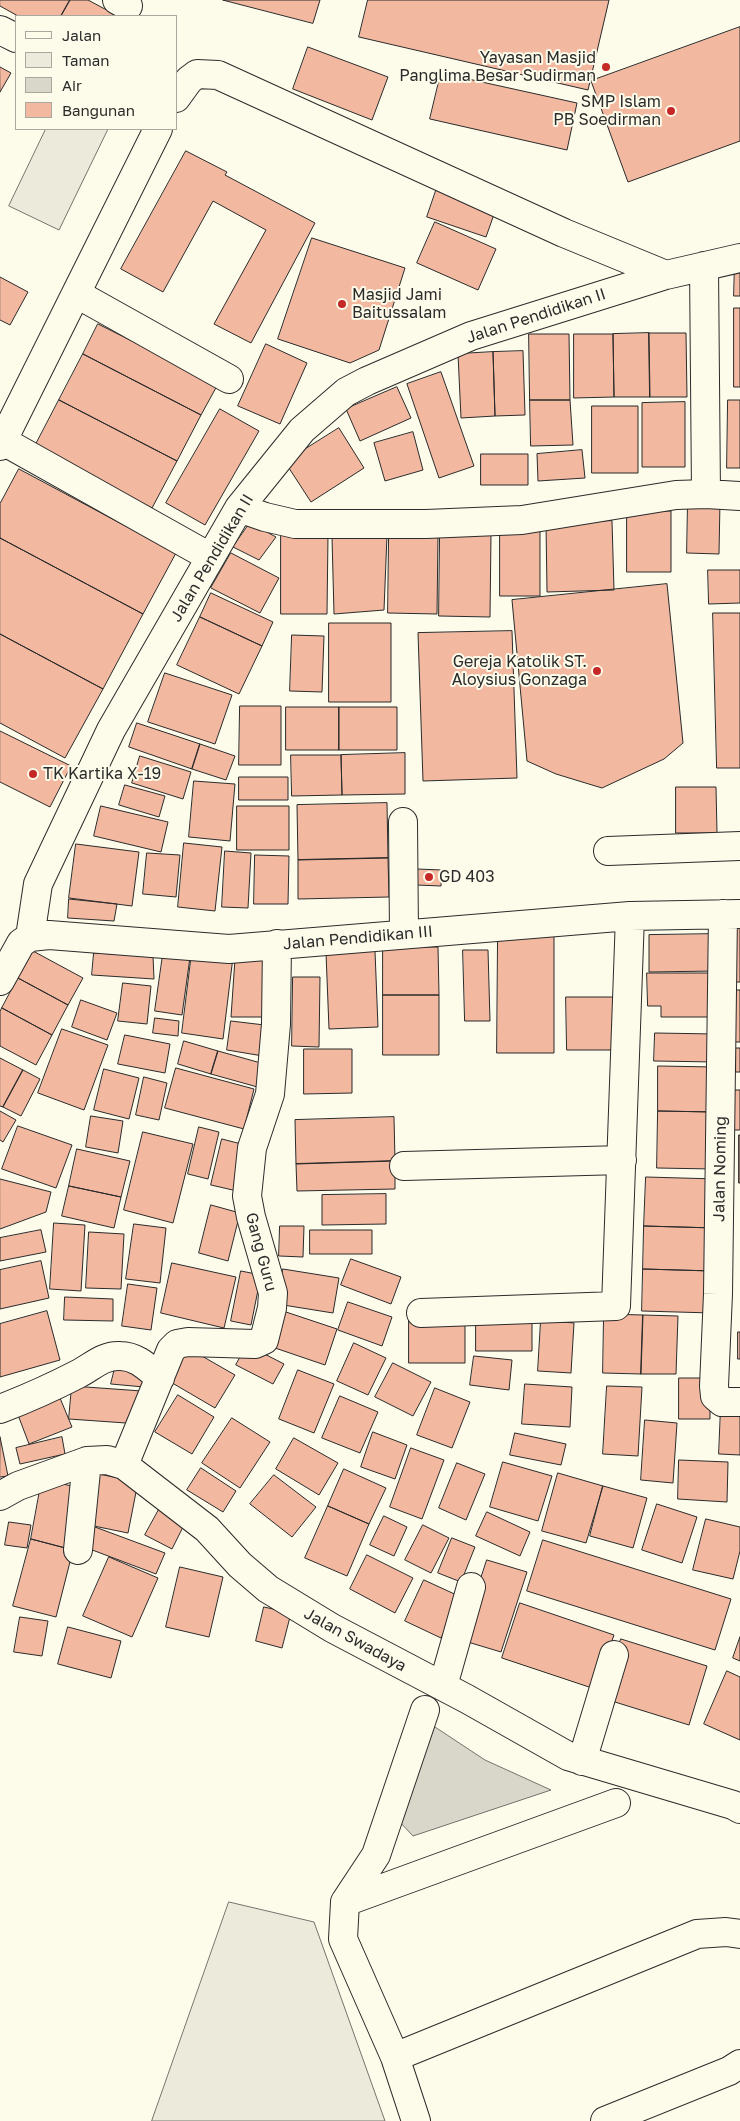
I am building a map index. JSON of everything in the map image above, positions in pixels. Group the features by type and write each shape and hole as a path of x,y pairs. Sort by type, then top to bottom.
{"street":[{"path":"0,30 15,38"},
{"path":"178,95 189,80 197,74 218,75 564,233 666,275"},
{"path":"158,130 1,444 210,557"},
{"name":"Jalan Pendidikan II","path":"30,937 38,884 111,730 239,508 302,430 346,392 367,380 471,336 666,275 740,258"},
{"path":"704,266 706,494"},
{"path":"77,294 230,379"},
{"path":"239,508 265,518 295,524 426,524 522,520 647,499 706,494 740,496"},
{"path":"403,822 404,934"},
{"path":"608,851 740,846"},
{"name":"Jalan Pendidikan III","path":"30,937 48,935 229,949 630,916 731,914"},
{"name":"Jalan Noming","path":"731,914 714,1386 715,1396 722,1402 740,1402"},
{"path":"421,1313 616,1306 630,916"},
{"path":"0,981 21,943 30,937"},
{"name":"Gang Guru","path":"124,1465 171,1350 182,1342 255,1344 264,1340 274,1293 251,1217 247,1196 252,1148 270,1094 276,1024 277,944"},
{"path":"404,1166 622,1160"},
{"path":"0,1409 81,1373 102,1359 111,1357 120,1356 141,1361 160,1378"},
{"path":"78,1550 87,1460"},
{"name":"Jalan Swadaya","path":"0,1496 18,1486 87,1460 107,1460 124,1465 207,1529 240,1565 268,1589 332,1628 443,1686 568,1756 733,1805 740,1810"},
{"path":"443,1686 471,1587"},
{"path":"582,1761 614,1655"},
{"path":"416,2121 395,2057 343,1939 345,1902 376,1855 425,1710"},
{"path":"345,1902 616,1803"},
{"path":"395,2057 697,1934 726,1932 740,1934"},
{"path":"605,2121 729,2071 740,2064"}],"green space":[{"path":"46,130 108,130 59,230 9,206"},
{"path":"229,1902 314,1922 385,2121 152,2121"}],"water":[{"path":"435,1727 485,1760 551,1790 413,1836 397,1819"}],"building":[{"path":"0,0 70,0 62,15 16,15 0,6"},
{"path":"70,0 88,0 116,15 62,15"},
{"path":"223,0 320,0 313,23"},
{"path":"368,0 609,0 588,90 359,37"},
{"name":"SMP Islam PB Soedirman","path":"740,27 740,141 628,182 591,81"},
{"path":"308,47 388,77 372,120 293,89"},
{"path":"0,67 11,73 0,92"},
{"path":"441,73 577,103 567,150 430,119"},
{"path":"186,151 227,172 225,175 315,223 251,343 214,324 266,230 213,201 163,292 121,269"},
{"path":"439,182 498,203 486,237 427,217"},
{"path":"435,222 496,249 478,290 417,263"},
{"name":"Masjid Jami Baitussalam","path":"312,238 405,268 379,350 350,363 278,339"},
{"path":"735,260 740,260 740,296 734,296"},
{"path":"0,277 28,292 10,325 0,320"},
{"path":"734,308 740,308 740,387 734,387"},
{"path":"98,324 218,384 201,415 83,354"},
{"path":"649,333 686,333 687,397 650,397"},
{"path":"649,333 650,397 614,397 613,334"},
{"path":"529,334 569,334 570,400 530,400"},
{"path":"574,334 613,334 614,397 574,398"},
{"path":"266,344 307,363 280,424 238,406"},
{"path":"523,351 525,415 495,416 493,352"},
{"path":"493,352 495,416 461,418 458,354"},
{"path":"83,354 201,415 177,461 59,400"},
{"path":"441,372 474,466 439,478 407,384"},
{"path":"397,387 411,418 360,441 346,409"},
{"path":"59,400 177,461 152,508 34,448"},
{"path":"530,400 570,400 573,445 531,446"},
{"path":"728,400 740,400 740,468 727,468"},
{"path":"685,402 685,467 642,467 642,403"},
{"path":"592,406 638,406 638,473 592,473"},
{"path":"220,409 259,431 205,525 166,503"},
{"path":"339,428 364,468 311,502 285,462"},
{"path":"413,432 423,470 385,481 374,443"},
{"path":"582,450 585,478 538,481 537,454"},
{"path":"481,454 528,454 528,485 481,485"},
{"path":"19,469 176,553 143,614 0,538 0,504"},
{"path":"688,500 720,501 719,554 687,553"},
{"path":"627,511 671,511 671,572 627,572"},
{"path":"612,521 614,590 547,592 546,523"},
{"path":"250,523 276,537 259,560 233,547"},
{"path":"500,528 540,528 540,596 500,596"},
{"path":"440,533 491,533 490,617 439,616"},
{"path":"281,535 328,535 327,614 281,614"},
{"path":"387,535 384,610 334,614 332,537"},
{"path":"389,535 438,535 437,614 388,613"},
{"path":"0,538 143,614 103,689 0,634"},
{"path":"231,553 279,578 260,613 211,588"},
{"path":"708,570 740,570 740,603 709,604"},
{"name":"Gereja Katolik ST. Aloysius Gonzaga","path":"667,584 683,743 664,759 602,788 556,774 527,761 512,600"},
{"path":"211,593 273,622 262,646 200,617"},
{"path":"713,613 740,613 740,768 717,768"},
{"path":"200,617 262,646 239,694 177,665"},
{"path":"329,623 391,623 391,702 329,702"},
{"path":"512,631 517,778 423,781 418,633"},
{"path":"0,634 103,689 65,758 0,723"},
{"path":"292,635 324,636 322,692 290,691"},
{"path":"165,673 232,695 215,744 148,722"},
{"path":"240,706 281,706 281,765 239,765"},
{"path":"286,707 339,707 339,750 286,750"},
{"path":"339,707 397,707 397,750 339,750"},
{"path":"137,723 200,744 192,769 129,747"},
{"name":"TK Kartika X-19","path":"0,731 71,766 50,807 0,782"},
{"path":"200,744 235,756 226,780 192,769"},
{"path":"405,753 405,794 342,795 341,755"},
{"path":"291,755 341,755 342,795 292,796"},
{"path":"140,756 191,772 183,799 132,783"},
{"path":"239,777 288,777 288,800 239,800"},
{"path":"194,781 235,784 230,841 189,837"},
{"path":"125,785 165,796 159,817 119,805"},
{"path":"676,787 716,787 717,833 676,833"},
{"path":"387,803 388,858 298,860 297,805"},
{"path":"101,806 168,822 161,852 94,836"},
{"path":"237,806 289,806 289,850 237,850"},
{"path":"184,843 222,847 215,911 178,907"},
{"path":"76,844 139,852 132,906 69,898"},
{"path":"225,851 251,853 248,908 222,907"},
{"path":"147,853 180,855 176,897 143,894"},
{"path":"255,855 289,856 288,904 254,904"},
{"path":"388,858 389,897 298,899 298,860"},
{"name":"GD 403","path":"417,869 442,870 441,886 416,885"},
{"path":"69,899 117,904 114,921 68,918"},
{"path":"735,924 740,924 740,982 733,982"},
{"path":"498,934 554,934 554,1053 497,1053"},
{"path":"715,934 715,971 649,972 649,935"},
{"path":"164,947 191,950 182,1015 155,1011"},
{"path":"383,947 438,947 439,995 383,995"},
{"path":"463,950 488,950 490,1021 465,1021"},
{"path":"33,951 83,978 68,1005 18,978"},
{"path":"375,951 378,1027 329,1029 326,953"},
{"path":"192,952 233,957 223,1039 182,1033"},
{"path":"94,953 153,956 154,979 92,975"},
{"path":"274,955 272,1017 231,1017 235,959"},
{"path":"647,973 715,973 715,1017 661,1017 661,1006 648,1006"},
{"path":"293,977 320,977 319,1047 292,1046"},
{"path":"18,978 68,1005 52,1035 2,1008"},
{"path":"123,983 151,986 147,1024 118,1021"},
{"path":"734,990 740,990 740,1042 734,1042"},
{"path":"383,995 439,995 439,1055 383,1055"},
{"path":"566,997 613,997 614,1050 567,1050"},
{"path":"81,1000 117,1013 107,1040 72,1027"},
{"path":"2,1008 52,1035 36,1065 0,1046 0,1012"},
{"path":"155,1018 179,1021 178,1036 153,1033"},
{"path":"231,1021 273,1026 269,1057 227,1050"},
{"path":"62,1029 108,1045 84,1110 38,1093"},
{"path":"655,1033 715,1034 715,1062 654,1061"},
{"path":"125,1035 170,1044 165,1073 118,1064"},
{"path":"184,1041 218,1051 211,1074 178,1064"},
{"path":"736,1048 740,1048 740,1072 736,1072"},
{"path":"304,1049 352,1049 352,1093 304,1094"},
{"path":"218,1051 268,1065 261,1088 211,1074"},
{"path":"0,1058 23,1070 3,1107 0,1106"},
{"path":"658,1066 715,1067 714,1112 658,1111"},
{"path":"176,1068 254,1089 244,1129 165,1108"},
{"path":"104,1069 139,1078 129,1119 94,1110"},
{"path":"23,1070 40,1079 21,1116 3,1107"},
{"path":"144,1077 167,1083 159,1120 136,1115"},
{"path":"734,1090 740,1090 740,1130 734,1130"},
{"path":"0,1111 16,1120 3,1142 0,1140"},
{"path":"658,1111 714,1112 713,1169 657,1168"},
{"path":"91,1116 123,1121 118,1153 86,1147"},
{"path":"394,1117 395,1161 296,1164 295,1120"},
{"path":"18,1126 72,1145 56,1188 2,1169"},
{"path":"199,1127 219,1132 208,1179 188,1174"},
{"path":"143,1132 193,1144 173,1223 124,1210"},
{"path":"740,1135 740,1183 739,1183"},
{"path":"222,1139 249,1146 237,1191 211,1185"},
{"path":"77,1149 130,1161 121,1197 69,1186"},
{"path":"395,1161 395,1189 297,1191 296,1164"},
{"path":"646,1177 717,1179 715,1228 644,1226"},
{"path":"0,1179 51,1192 46,1212 0,1229"},
{"path":"69,1186 121,1197 114,1228 62,1216"},
{"path":"386,1194 386,1224 322,1225 322,1195"},
{"path":"211,1205 240,1213 228,1261 199,1253"},
{"path":"54,1223 85,1225 81,1291 50,1289"},
{"path":"134,1224 166,1228 160,1283 126,1279"},
{"path":"280,1226 304,1226 303,1257 279,1256"},
{"path":"644,1226 715,1228 713,1271 643,1269"},
{"path":"41,1230 46,1252 0,1261 0,1238"},
{"path":"310,1230 372,1230 372,1254 310,1254"},
{"path":"89,1232 124,1234 121,1289 86,1288"},
{"path":"351,1259 401,1277 391,1304 341,1285"},
{"path":"41,1261 49,1298 0,1309 0,1270"},
{"path":"172,1263 236,1277 224,1328 161,1313"},
{"path":"283,1269 339,1278 333,1313 277,1304"},
{"path":"643,1269 713,1271 712,1313 642,1311"},
{"path":"241,1271 261,1275 251,1325 231,1321"},
{"path":"128,1284 157,1288 151,1330 122,1326"},
{"path":"65,1297 113,1299 113,1321 64,1320"},
{"path":"348,1302 392,1317 382,1346 338,1330"},
{"path":"47,1311 60,1360 0,1377 0,1324"},
{"path":"286,1312 337,1329 325,1365 275,1348"},
{"path":"476,1313 532,1313 532,1351 476,1351"},
{"path":"604,1314 643,1315 641,1374 603,1373"},
{"path":"643,1315 678,1316 676,1374 641,1374"},
{"path":"409,1316 465,1316 465,1363 409,1363"},
{"path":"541,1320 574,1323 571,1373 538,1371"},
{"path":"738,1332 740,1332 740,1359 738,1359"},
{"path":"354,1343 386,1358 368,1395 337,1381"},
{"path":"181,1344 235,1375 215,1408 162,1377"},
{"path":"247,1345 284,1364 273,1384 236,1365"},
{"path":"474,1356 512,1360 509,1390 470,1385"},
{"path":"117,1360 144,1369 144,1387 111,1384"},
{"path":"393,1363 431,1382 413,1416 375,1397"},
{"path":"298,1370 334,1384 314,1433 279,1419"},
{"path":"679,1378 710,1378 710,1419 679,1419"},
{"path":"525,1384 572,1387 570,1427 522,1424"},
{"path":"72,1386 142,1391 140,1424 69,1419"},
{"path":"607,1386 642,1387 638,1456 603,1454"},
{"path":"435,1388 470,1402 452,1448 417,1435"},
{"path":"178,1395 214,1417 192,1454 155,1432"},
{"path":"340,1396 378,1412 360,1453 322,1438"},
{"path":"60,1398 72,1427 29,1444 18,1415"},
{"path":"721,1406 740,1407 740,1455 719,1454"},
{"path":"232,1418 270,1442 240,1488 202,1463"},
{"path":"645,1420 677,1423 673,1483 641,1480"},
{"path":"373,1432 407,1445 395,1479 361,1467"},
{"path":"515,1433 566,1444 561,1465 510,1455"},
{"path":"0,1437 8,1476 0,1477"},
{"path":"62,1437 65,1454 20,1464 16,1448"},
{"path":"294,1438 338,1463 319,1495 276,1469"},
{"path":"411,1448 444,1460 422,1519 390,1507"},
{"path":"679,1460 728,1462 727,1502 678,1499"},
{"path":"503,1462 552,1476 538,1521 490,1507"},
{"path":"457,1463 485,1474 466,1520 439,1508"},
{"path":"201,1468 236,1491 223,1512 187,1490"},
{"path":"344,1469 386,1488 369,1524 328,1506"},
{"path":"94,1473 138,1482 128,1533 84,1524"},
{"path":"558,1473 603,1486 586,1543 542,1531"},
{"path":"274,1475 316,1507 292,1537 250,1504"},
{"path":"42,1479 80,1488 73,1550 31,1539"},
{"path":"603,1486 647,1498 633,1548 590,1536"},
{"path":"162,1504 188,1517 172,1549 145,1535"},
{"path":"657,1504 697,1517 682,1563 642,1550"},
{"path":"328,1506 369,1524 347,1576 305,1558"},
{"path":"487,1512 530,1532 520,1556 476,1536"},
{"path":"384,1516 407,1527 394,1556 370,1545"},
{"path":"706,1519 740,1527 740,1551 733,1579 693,1570"},
{"path":"9,1522 31,1525 27,1548 5,1545"},
{"path":"423,1525 449,1538 431,1573 405,1560"},
{"path":"95,1527 165,1553 156,1574 87,1548"},
{"path":"452,1538 475,1547 461,1582 438,1573"},
{"path":"31,1539 73,1550 56,1617 13,1606"},
{"path":"543,1540 731,1599 715,1650 527,1591"},
{"path":"367,1555 413,1578 395,1613 350,1589"},
{"path":"109,1557 158,1578 132,1637 83,1616"},
{"path":"487,1560 527,1572 501,1652 461,1640"},
{"path":"180,1567 223,1577 209,1637 166,1627"},
{"path":"424,1580 461,1597 441,1638 405,1621"},
{"path":"520,1603 614,1635 595,1689 502,1658"},
{"path":"264,1607 291,1613 282,1648 256,1641"},
{"path":"20,1617 48,1621 42,1656 14,1652"},
{"path":"68,1627 121,1641 111,1678 58,1664"},
{"path":"740,1637 740,1661 733,1658"},
{"path":"621,1639 707,1666 689,1725 602,1698"},
{"path":"727,1671 740,1677 740,1740 704,1724"}],"place":[{"name":"Yayasan Masjid Panglima Besar Sudirman","path":"606,67"},
{"name":"SMP Islam PB Soedirman","path":"671,111"},
{"name":"Masjid Jami Baitussalam","path":"342,304"},
{"name":"Gereja Katolik ST. Aloysius Gonzaga","path":"597,671"},
{"name":"TK Kartika X-19","path":"33,774"},
{"name":"GD 403","path":"429,877"}]}
